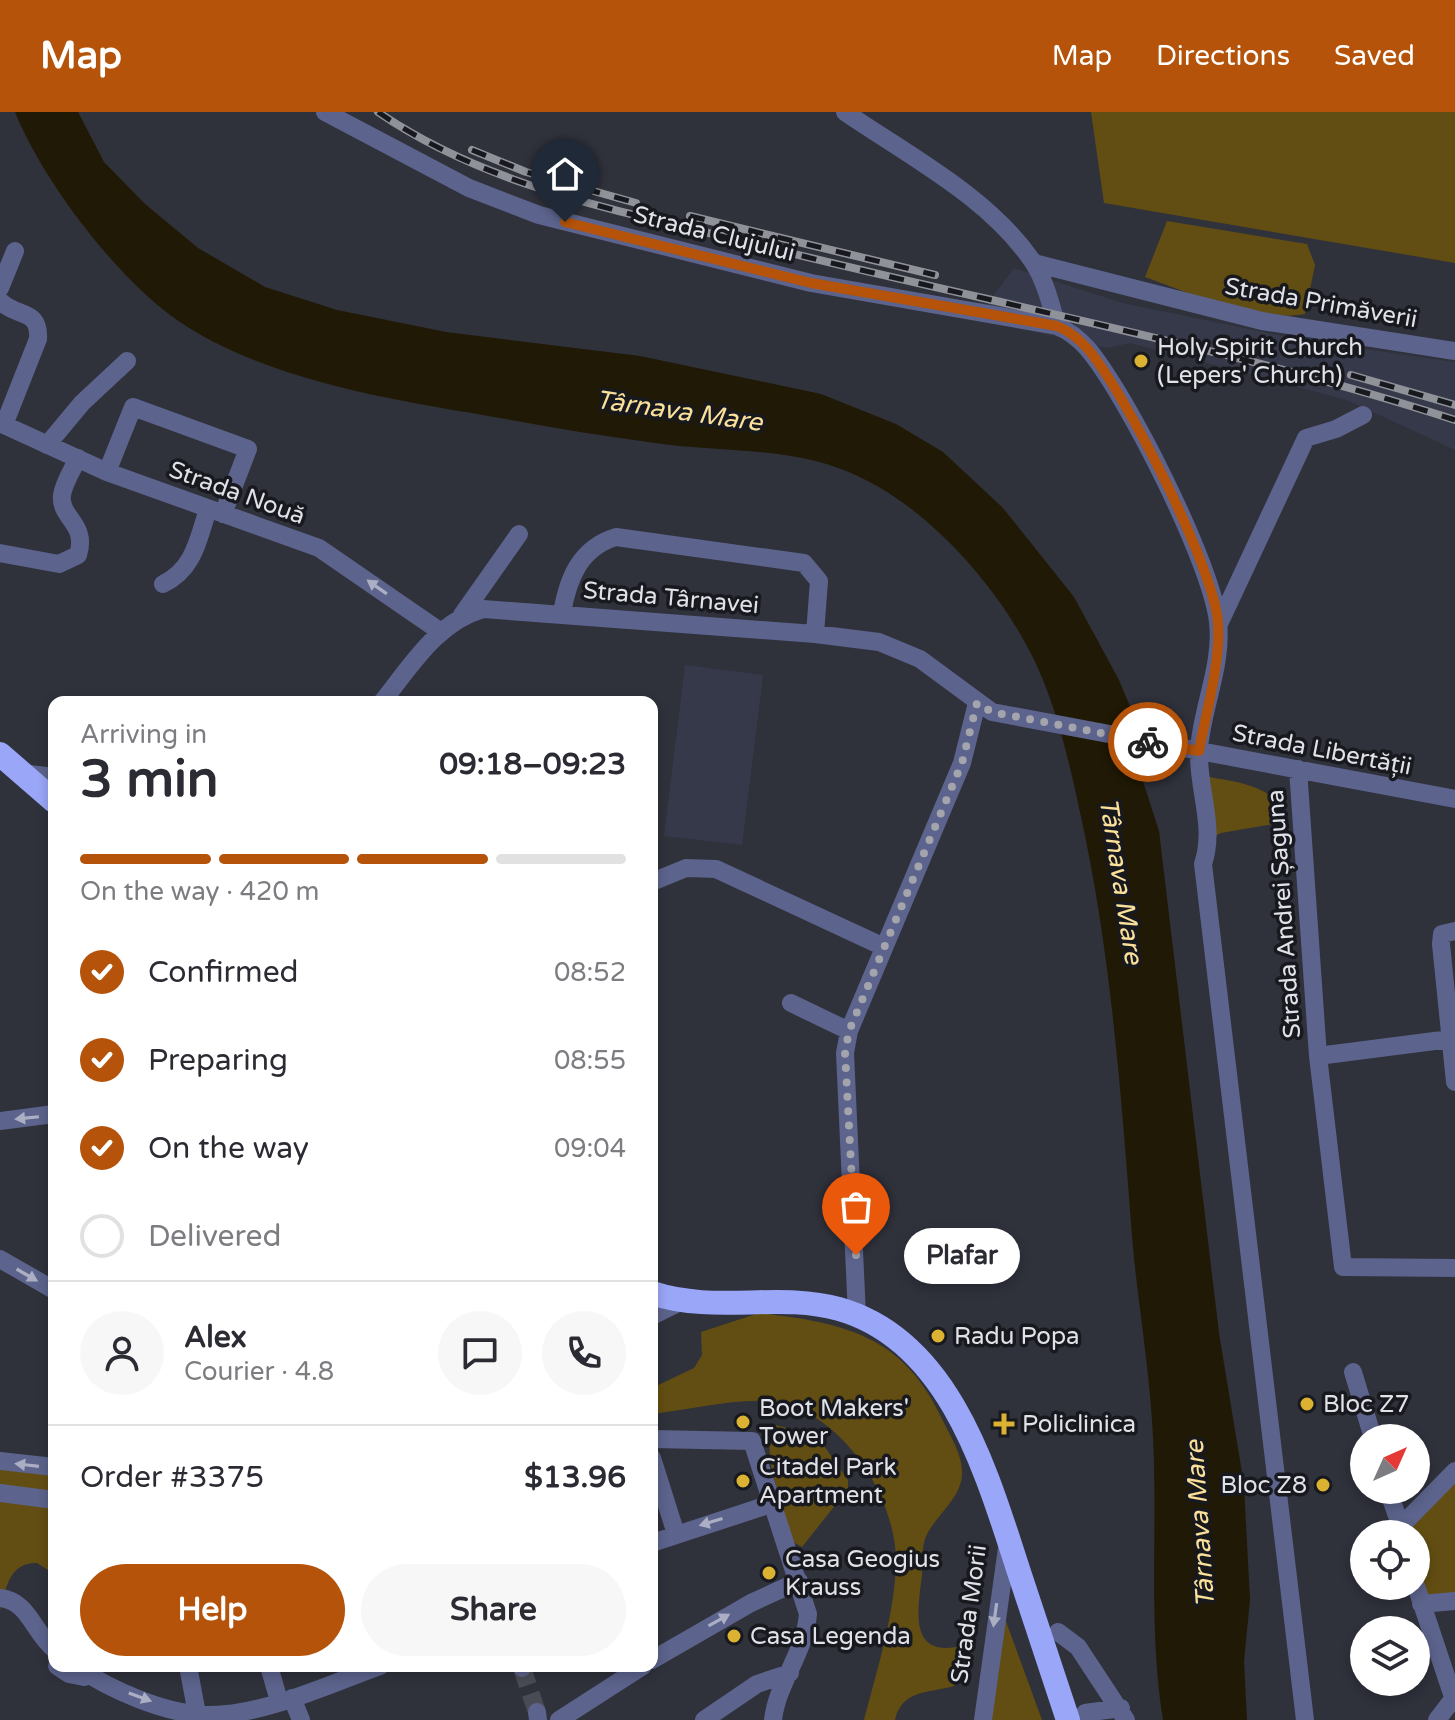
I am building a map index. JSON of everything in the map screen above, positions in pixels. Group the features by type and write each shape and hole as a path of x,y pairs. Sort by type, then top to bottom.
{"highway":[{"path":"0,754 48,796"},
{"name":"Strada Morii","path":"658,1295 704,1305 816,1305 857,1316 898,1342 945,1393 979,1458 1008,1538"},
{"path":"1008,1538 1077,1717"}],"street":[{"name":"Strada Clujului","path":"325,112 469,188 539,215 811,283 1057,326"},
{"path":"845,112 978,203 1034,263 1057,326 1087,348 1122,400 1170,495 1205,576 1219,624"},
{"path":"0,288 15,251"},
{"name":"Strada Primăverii","path":"1034,263 1294,327 1455,351"},
{"name":"Strada Nouă","path":"0,301 26,312 39,328 38,339 2,424 107,472 328,553 441,632"},
{"path":"47,445 82,403 127,361"},
{"path":"107,472 133,407 248,449 190,562 176,578 163,584"},
{"path":"1305,1720 1203,864 1210,845 1194,750 1219,624 1306,438 1336,429 1363,415"},
{"path":"0,553 59,564 78,555 81,531 62,496 78,458"},
{"path":"387,696 441,632 462,615 519,534"},
{"path":"562,613 567,580 589,551 600,542 616,537 804,563 819,581 815,634"},
{"name":"Strada Târnavei","path":"462,615 483,609 562,613 879,642 907,652 984,708"},
{"path":"857,1316 845,1053 849,1031 984,708"},
{"name":"Strada Libertății","path":"984,708 1455,799"},
{"name":"Strada Andrei Șaguna","path":"1298,769 1318,1056 1343,1267 1455,1268"},
{"path":"21,773 48,776"},
{"path":"658,880 686,868 716,869 884,947"},
{"path":"1449,932 1450,1039 1455,1082"},
{"path":"791,1003 849,1031"},
{"name":"Strada Andrei Șaguna","path":"1318,1056 1450,1039"},
{"path":"0,1121 48,1115"},
{"path":"0,1259 48,1287"},
{"path":"658,1313 682,1301"},
{"path":"1353,1372 1369,1424"},
{"path":"658,1439 752,1441 807,1608 807,1626 777,1699 773,1720"},
{"path":"0,1461 48,1466"},
{"path":"1411,1520 1455,1471"},
{"path":"658,1477 676,1534"},
{"path":"0,1493 48,1499"},
{"path":"658,1541 771,1504"},
{"name":"Strada Morii","path":"983,1720 1008,1538"},
{"path":"658,1657 751,1603 799,1581"},
{"path":"1430,1597 1455,1601"},
{"path":"7,1599 28,1615 45,1650"},
{"path":"1420,1600 1454,1701 1437,1720"},
{"path":"1058,1632 1078,1647 1123,1714"},
{"path":"66,1672 94,1679 160,1705 206,1716 286,1700 363,1672"},
{"path":"84,1672 94,1679"},
{"path":"190,1672 206,1716"},
{"path":"272,1672 286,1700 301,1720"},
{"path":"559,1720 598,1696 620,1673"},
{"path":"704,1720 757,1684 790,1673"},
{"path":"1077,1717 1123,1714"}],"shaded area":[{"path":"1091,112 1455,112 1455,263 1104,203"},
{"path":"1167,221 1307,244 1315,265 1305,314 1284,316 1244,311 1145,277"},
{"path":"1014,268 1123,303 1303,340 1455,362 1455,450 1347,400 1130,343 1107,348 976,319"},
{"path":"685,665 763,675 742,845 664,836"},
{"path":"1202,776 1266,792 1280,810 1279,823 1221,833 1209,839"},
{"path":"759,1313 818,1322 868,1338 889,1351 909,1368 926,1391 952,1438 962,1470 954,1498 929,1530 924,1544 919,1618 925,1640 934,1646 947,1648 965,1645 972,1650 972,1659 954,1686 910,1697 895,1720 864,1720 895,1584 894,1539 887,1511 859,1459 840,1437 818,1419 793,1407 753,1401 658,1413 658,1385 694,1368 702,1355 701,1332"},
{"path":"772,1424 817,1436 848,1480 848,1489 802,1547 793,1542 775,1483 770,1453"},
{"path":"0,1469 48,1473 48,1570 37,1563 20,1567 10,1578 0,1610"},
{"path":"1455,1471 1455,1601 1421,1604 1420,1600 1430,1600 1430,1520 1415,1520"},
{"path":"1000,1605 1042,1720 986,1720"}],"water":[{"name":"Târnava Mare","path":"15,112 78,112 104,162 145,204 198,248 265,287 337,310 446,332 640,356 821,394 896,424 943,452 1003,508 1074,597 1119,680 1136,721 1142,749 1139,769 1159,831 1219,1333 1244,1485 1250,1600 1244,1661 1247,1720 1163,1720 1154,1608 1154,1457 1150,1397 1134,1259 1114,1023 1100,917 1075,789 1051,700 1022,637 987,586 944,537 919,515 866,480 816,461 632,440 400,400 287,372 217,344 161,308 111,259 65,200 28,140"}],"tunnel":[{"path":"523,1672 537,1712"}],"railway":[{"path":"378,112 464,160 556,194 835,264 1280,369 1455,420"},
{"path":"472,150 526,172 636,203"},
{"path":"690,216 935,275"},
{"path":"1351,375 1455,405"}],"way so far":[{"path":"856,1255 845,1053 849,1031 962,763 973,730 977,703 992,712 1148,742"}],"place":[{"name":"Holy Spirit Church (Lepers' Church)","path":"1141,361"},
{"name":"Plafar","path":"856,1255"},
{"name":"Radu Popa","path":"938,1336"},
{"name":"Bloc Z7","path":"1307,1404"},
{"name":"Boot Makers' Tower","path":"743,1422"},
{"name":"Policlinica","path":"1004,1424"},
{"name":"Citadel Park Apartment","path":"743,1481"},
{"name":"Bloc Z8","path":"1323,1485"},
{"name":"Casa Geogius Krauss","path":"769,1573"},
{"name":"Casa Legenda","path":"734,1636"}],"route":[{"path":"565,222 811,283 1057,326 1078,338 1122,400 1158,469 1205,576 1219,624 1199,751 1148,742"}]}
